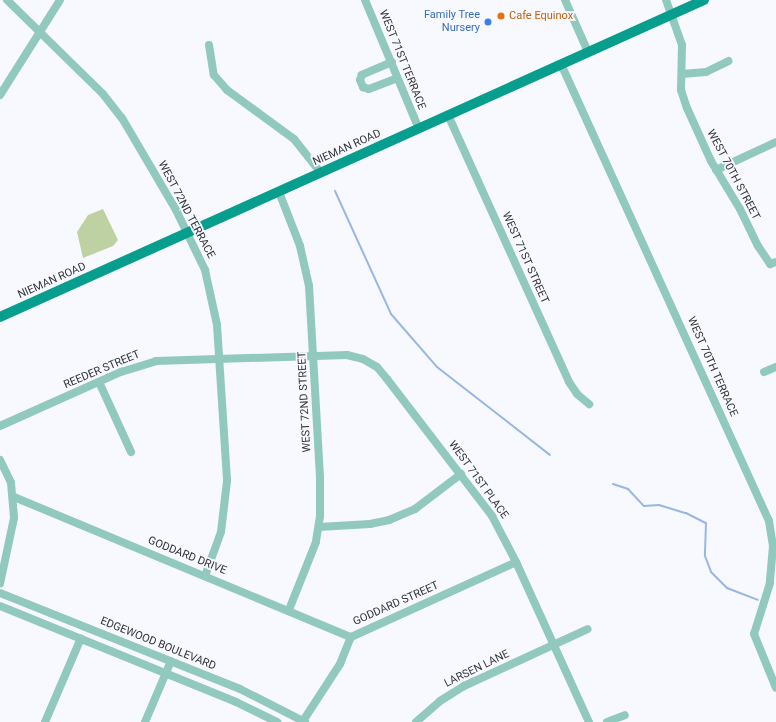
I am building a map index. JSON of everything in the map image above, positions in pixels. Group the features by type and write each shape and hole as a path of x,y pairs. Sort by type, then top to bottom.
{"main road":[{"name":"NIEMAN ROAD","path":"0,317 704,0"}],"street":[{"name":"WEST 72ND TERRACE","path":"7,0 103,94 122,118 188,233 210,285 216,318 220,358 226,497 221,532 205,576"},
{"path":"0,95 60,0"},
{"name":"WEST 71ST TERRACE","path":"365,0 419,129"},
{"path":"565,0 588,52"},
{"name":"WEST 70TH STREET","path":"666,0 673,14 682,45 684,102 716,170 773,263"},
{"path":"209,46 214,75 227,90 294,139 321,173"},
{"path":"682,74 706,72 729,61"},
{"path":"392,62 362,76 360,80 363,87 369,89 397,78"},
{"name":"WEST 70TH TERRACE","path":"561,64 769,521 773,546 770,583 754,634 776,688"},
{"name":"WEST 71ST STREET","path":"448,116 569,382 577,394 589,404"},
{"path":"716,170 776,142"},
{"name":"WEST 72ND STREET","path":"279,192 294,226 306,269 320,477 319,526 312,555 289,610"},
{"name":"REEDER STREET","path":"0,426 135,366 156,361 313,356"},
{"name":"WEST 71ST PLACE","path":"313,356 355,357 377,367 461,474 492,516 516,562 589,722"},
{"path":"764,372 776,367"},
{"path":"99,382 131,452"},
{"path":"0,460 14,497 14,518 0,584"},
{"path":"319,526 370,524 389,520 416,508 461,474"},
{"name":"GODDARD DRIVE","path":"14,497 351,637"},
{"name":"GODDARD STREET","path":"304,722 340,664 351,637 516,562"},
{"name":"EDGEWOOD BOULEVARD","path":"0,593 259,697 304,722"},
{"path":"0,606 236,702 277,722"},
{"name":"LARSEN LANE","path":"416,722 440,701 460,688 588,629"},
{"path":"45,722 81,638"},
{"path":"145,722 171,661"},
{"path":"607,722 625,715"}],"green space":[{"path":"103,209 118,240 113,246 83,258 77,232 88,215"}],"waterway":[{"path":"335,191 391,314 437,367 550,455"},
{"path":"613,484 628,489 644,506 659,505 686,513 706,523 705,556 711,572 727,588 758,600"}],"place":[{"name":"Cafe Equinox","path":"501,16"},
{"name":"Family Tree Nursery","path":"488,22"}]}
